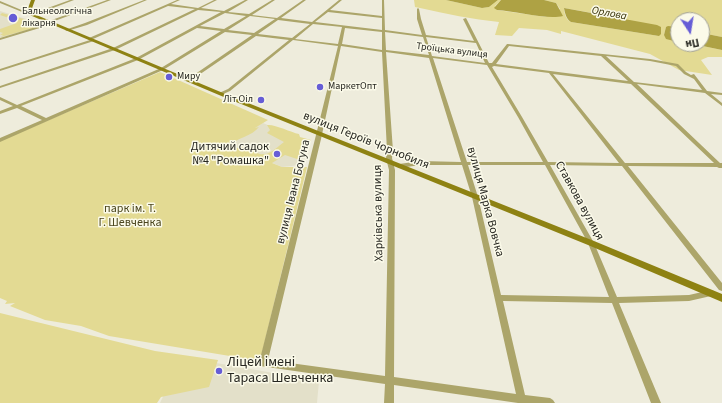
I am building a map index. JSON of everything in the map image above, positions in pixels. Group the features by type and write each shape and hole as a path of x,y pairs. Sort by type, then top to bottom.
{"street":[{"path":"33,0 29,8 31,14 73,0"},
{"path":"0,40 51,23 110,0"},
{"path":"67,30 146,0"},
{"path":"0,70 91,40 179,0"},
{"path":"0,87 114,49 216,0"},
{"path":"0,112 137,59 247,0"},
{"path":"0,140 162,69 274,0"},
{"path":"189,80 305,0"},
{"path":"221,94 229,90 341,0"},
{"name":"Харківська вулиця","path":"383,0 383,31 385,51 384,67 390,162 392,170 389,403"},
{"name":"вулиця Героїв Чорнобиля","path":"1,3 31,14 221,94 591,243 722,298"},
{"path":"169,5 476,42"},
{"name":"вулиця Марка Вовчка","path":"418,9 419,19 475,197 522,401"},
{"path":"327,11 383,17"},
{"name":"Ставкова вулиця","path":"465,19 476,42 491,65 591,243 656,403"},
{"name":"Троїцька вулиця","path":"197,27 722,94"},
{"name":"вулиця Івана Богуна","path":"344,27 320,134 263,363 389,380"},
{"path":"491,65 508,45 650,60 677,65 685,73 695,78"},
{"path":"603,56 721,166"},
{"path":"550,72 722,288"},
{"path":"691,73 705,91 722,105"},
{"path":"0,98 46,120"},
{"path":"399,166 421,163 465,163 721,166"},
{"path":"498,298 614,300 689,298 711,293"},
{"path":"389,380 522,401 550,403"}],"shaded area":[{"path":"446,0 498,0 489,7 482,8"},
{"path":"501,0 544,0 556,3 563,16 548,17 497,10 494,8"},
{"path":"564,8 657,25 661,27 661,34 659,36 571,22 565,14"},
{"name":"Бальнеологічна лікарня","path":"0,11 46,25 0,38"},
{"path":"670,26 670,40 666,39 664,35 666,27"},
{"path":"710,35 722,37 722,50 710,48"},
{"name":"Дитячий садок №4 \"Ромашка\"","path":"263,123 307,142 300,165 282,167 227,144"},
{"name":"Ліцей імені Тараса Шевченка","path":"182,357 319,381 317,403 160,403"}],"green space":[{"path":"414,0 446,0 482,8 489,7 498,0 501,0 495,6 497,10 546,17 560,9 556,3 544,0 722,0 722,37 710,35 710,12 670,12 670,27 666,27 664,35 670,38 670,52 710,52 710,48 722,50 722,57 708,57 701,60 712,75 679,70 650,54 561,31 561,34 547,30 519,28 512,36 495,35 499,22 415,7","holes":["564,8 609,16 659,36 571,22 568,20 564,12"]},
{"name":"Бальнеологічна лікарня","path":"2,13 45,25 1,37 3,35 0,35 3,33 0,32 0,29 17,23 15,22 18,21 0,15"},
{"name":"парк ім. Т. Г. Шевченка","path":"160,72 268,120 255,128 259,127 253,133 236,140 229,145 237,148 247,147 262,154 266,154 274,150 284,142 267,133 270,130 267,125 299,134 300,137 311,140 304,145 300,160 285,155 272,163 282,167 307,167 260,361 109,336 81,326 45,320 10,306 15,303 5,304 7,301 0,298 0,141"},
{"path":"0,313 155,351 218,360 209,387 161,397 157,403 0,403"}],"place":[{"name":"Бальнеологічна лікарня","path":"13,18"},
{"name":"Миру","path":"169,77"},
{"name":"МаркетОпт","path":"320,87"},
{"name":"Літ Оіл","path":"261,100"},
{"name":"Дитячий садок №4 \"Ромашка\"","path":"277,154"},
{"name":"Ліцей імені Тараса Шевченка","path":"219,371"}],"water label":[{"name":"Орлова","path":"609,14"}]}
